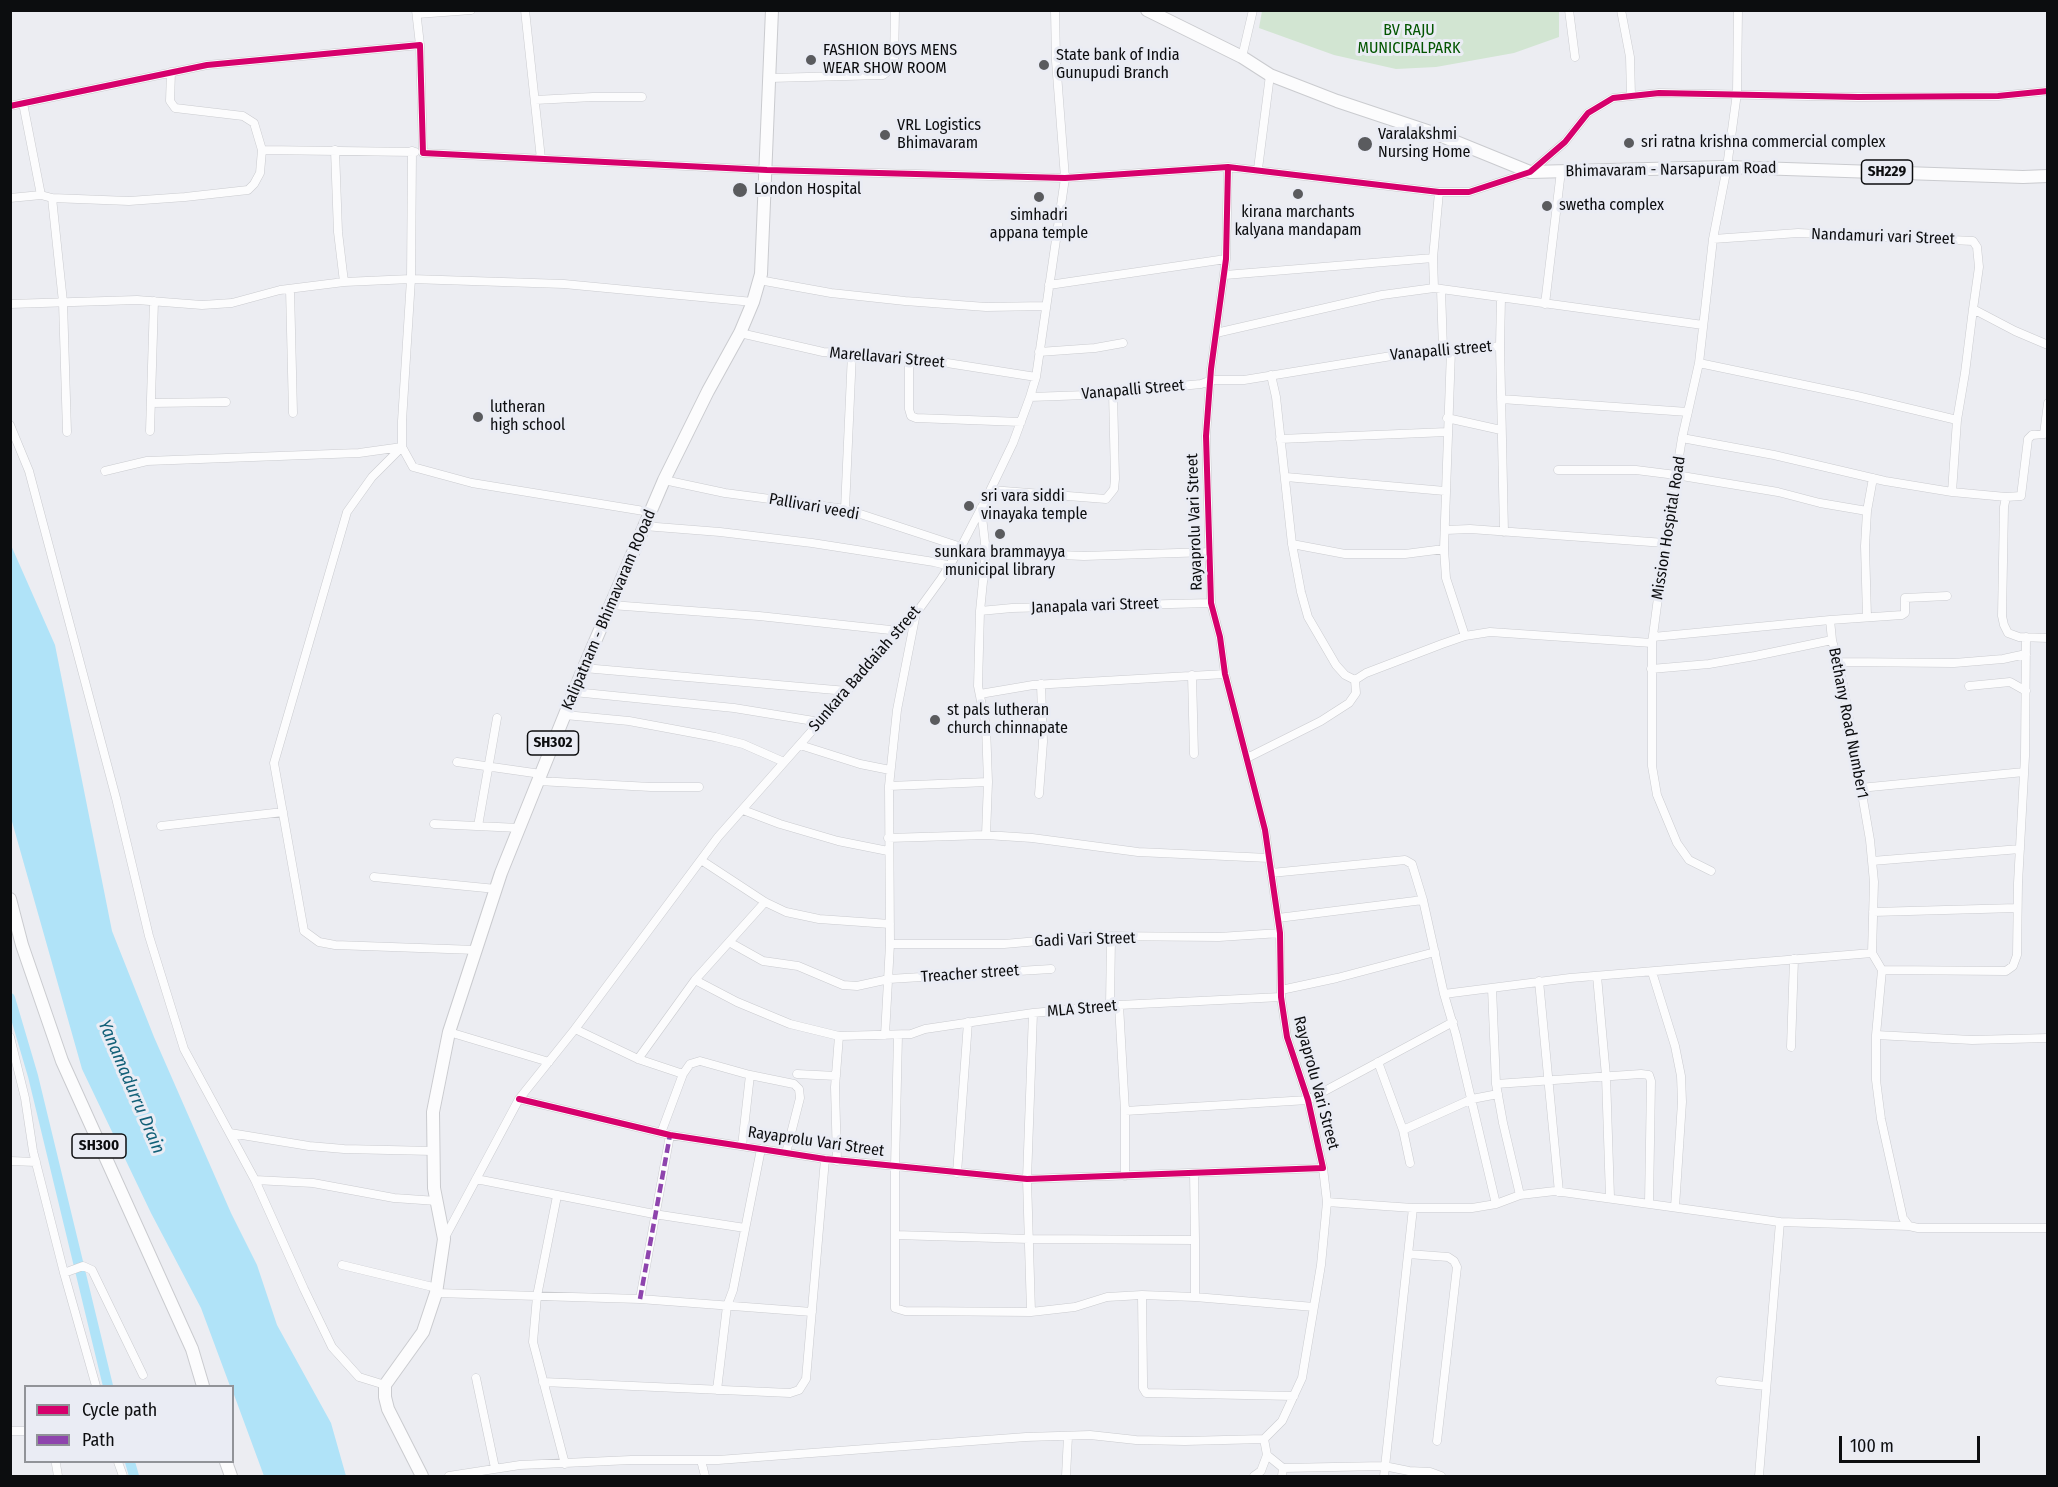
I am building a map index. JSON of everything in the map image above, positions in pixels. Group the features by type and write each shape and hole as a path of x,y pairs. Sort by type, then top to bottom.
{"main road":[{"name":"Kalipatnam - Bhimavaram ROoad","path":"385,1385 423,1332 436,1291 444,1239 434,1188 433,1112 449,1032 496,889 610,604 664,480 740,333 753,302 761,274 772,10"},
{"name":"Bhimavaram - Narsapuram Road","path":"1147,10 1242,57 1270,75 1337,101 1439,135 1530,172 1726,167 2011,177 2048,176"},
{"name":"SH300","path":"10,899 22,945 62,1061 192,1349 204,1385"},
{"path":"385,1385 388,1409 422,1476"}],"street":[{"path":"423,153 420,45 416,12 471,10"},
{"path":"525,10 541,159"},
{"path":"770,78 883,75 891,69 894,62 895,10"},
{"name":"Sunkara Baddaiah street","path":"444,1239 519,1099 575,1029 701,860 742,810 917,612 962,547 1021,422 1036,377 1065,177 1056,61 1055,10"},
{"path":"1242,57 1253,10"},
{"path":"1569,10 1575,57"},
{"path":"1621,10 1630,57 1630,96"},
{"name":"Mission Hospital Road","path":"1711,871 1689,860 1677,843 1658,795 1653,766 1652,640 1682,438 1700,363 1713,239 1737,93 1738,10"},
{"path":"10,106 207,65 420,45"},
{"path":"10,198 41,195 52,198 129,201 248,189 254,184 260,172 262,150 254,123 243,116 175,108 170,101 171,72"},
{"path":"1258,169 1270,75"},
{"path":"262,150 412,152 767,170 1065,177 1228,167 1439,192 1469,192 1530,172 1565,142 1588,113 1613,98 1659,93 1858,97 1998,96 2048,91"},
{"path":"535,100 593,97 642,98"},
{"path":"23,103 41,195"},
{"path":"335,150 338,232 344,282"},
{"path":"412,152 411,279 402,447 413,467 472,483 650,512"},
{"name":"Rayaprolu Vari Street","path":"519,1099 670,1135 837,1161 957,1173 1027,1179 1323,1168 1308,1100 1287,1037 1281,993 1280,933 1265,830 1225,674 1220,638 1211,603 1206,436 1216,333 1225,275 1228,167"},
{"path":"1545,304 1561,171"},
{"path":"1439,192 1433,258 1447,350 1448,418 1444,549 1446,578 1465,636"},
{"path":"52,198 63,302 67,432"},
{"name":"Nandamuri vari Street","path":"1713,239 1798,233 1974,241 1977,247 1979,267 1973,309"},
{"path":"1225,275 1433,258"},
{"path":"1049,285 1226,259"},
{"path":"10,304 137,300 202,305 232,303 290,289 344,282 411,279 564,284 753,302"},
{"path":"759,280 831,293 904,301 986,307 1046,306"},
{"path":"1216,333 1382,295 1437,288 1703,325"},
{"path":"290,289 293,412"},
{"path":"1500,346 1501,298"},
{"path":"150,431 154,301"},
{"path":"1952,492 1957,420 1973,309 2048,345"},
{"name":"Marellavari Street","path":"740,333 823,352 909,357 1036,377"},
{"path":"1039,352 1095,348 1123,343"},
{"name":"Vanapalli street","path":"1271,375 1369,358 1500,346 1504,532"},
{"path":"845,508 852,353"},
{"path":"909,357 911,416 1021,422"},
{"path":"1700,363 1957,420"},
{"path":"1271,375 1286,477 1292,544 1308,618 1336,665 1345,675 1355,680"},
{"name":"Vanapalli Street","path":"1030,397 1088,395 1201,384 1212,380 1244,380 1271,375"},
{"path":"990,490 1106,499 1114,489 1115,479 1113,392"},
{"path":"1501,399 1688,412"},
{"path":"151,403 226,402"},
{"path":"1682,438 1952,492 2006,497 2021,496 2028,439 2032,435 2046,434 2048,403"},
{"path":"1448,418 1501,430"},
{"path":"10,425 29,471 65,599 149,936 184,1049 255,1180 332,1347 359,1377 385,1385"},
{"path":"1280,439 1447,432"},
{"path":"105,471 147,461 359,453 402,447"},
{"path":"402,447 372,477 347,512 274,763 304,931 319,942 335,945 476,950"},
{"path":"1558,470 1636,470 1676,475 1778,492 1820,503 1867,511"},
{"path":"1286,477 1445,491"},
{"path":"1867,616 1865,546 1867,511 1873,478"},
{"name":"Pallivari veedi","path":"664,480 725,493 845,508 962,547"},
{"path":"2006,497 2002,616 2004,626 2008,633 2048,638"},
{"path":"981,508 986,552 978,643 980,694 986,726 988,782 986,835"},
{"path":"644,526 812,543 950,566"},
{"path":"1446,530 1470,529 1665,543"},
{"path":"1292,544 1345,554 1405,554 1444,549"},
{"path":"986,552 1084,556 1209,552"},
{"path":"1355,680 1366,673 1465,636 1490,632 1652,640 1867,616 1902,615 1905,613 1905,598 1909,596 1947,596"},
{"name":"Janapala vari Street","path":"980,611 1012,608 1211,603"},
{"path":"610,604 759,616 900,631"},
{"path":"885,1035 890,944 888,838 890,770 897,710 917,612"},
{"path":"1830,620 1832,639"},
{"path":"1882,970 2006,971 2013,966 2017,955 2024,772 2026,637"},
{"name":"Bethany Road Number1","path":"1652,669 1709,664 1832,639 1838,662 1872,861 1874,882 1872,953"},
{"path":"1838,662 1954,663 2026,654"},
{"path":"584,668 847,692"},
{"path":"980,694 1041,684 1225,674"},
{"path":"1191,675 1194,754"},
{"path":"1247,758 1321,721 1349,703 1356,693 1355,680"},
{"path":"1969,686 2010,682 2026,692"},
{"path":"1039,794 1043,742 1041,684"},
{"path":"574,692 734,708 820,722"},
{"path":"565,715 629,721 715,737 743,744 784,762"},
{"path":"478,826 497,718"},
{"path":"800,745 860,764 890,770"},
{"path":"457,762 488,766 539,778 651,787 699,787"},
{"path":"1860,788 2024,772"},
{"path":"889,786 988,782"},
{"path":"742,810 838,841 888,851"},
{"path":"161,826 283,812"},
{"path":"434,824 519,828"},
{"path":"888,838 986,835 1032,838 1138,852 1269,858"},
{"path":"1872,861 2020,849"},
{"path":"701,860 765,902 786,912 819,919 890,924"},
{"path":"1271,873 1405,860 1412,864 1423,900 1496,1204"},
{"path":"374,877 496,889"},
{"path":"1278,918 1423,900"},
{"path":"638,1059 695,980 765,902"},
{"path":"1873,912 2017,908"},
{"name":"Gadi Vari Street","path":"890,944 1004,944 1096,936 1219,937 1280,933"},
{"path":"1111,937 1125,1111 1125,1176"},
{"name":"Treacher street","path":"729,942 763,961 798,966 824,979 843,985 857,986 889,979 1051,969"},
{"name":"MLA Street","path":"695,980 736,1002 790,1024 839,1036 898,1035 1033,1013 1281,993 1435,952"},
{"path":"1444,994 1539,981 1872,953 1882,970 1876,1035 1876,1080 1881,1119 1903,1218 1909,1226"},
{"path":"1791,1047 1794,958"},
{"path":"1652,972 1675,1046 1681,1076 1682,1102 1675,1207"},
{"path":"1597,976 1606,1076 1610,1197"},
{"path":"1539,981 1559,1192"},
{"path":"1492,988 1496,1084 1520,1195"},
{"path":"1031,1312 1027,1179 1033,1013"},
{"path":"957,1173 968,1022"},
{"path":"1125,1111 1308,1100 1453,1022"},
{"path":"575,1029 638,1059 683,1074"},
{"path":"449,1032 549,1062"},
{"path":"898,1035 895,1308 905,1311 1031,1312 1075,1307 1107,1297 1142,1295 1314,1307"},
{"path":"1876,1035 1972,1040 2048,1038"},
{"path":"837,1161 836,1076 839,1036"},
{"path":"10,1037 25,1098 36,1162 96,1385"},
{"path":"660,1132 683,1074 690,1064 700,1061 750,1075 795,1084 799,1089 800,1098 786,1153"},
{"path":"1378,1062 1403,1130 1410,1162"},
{"path":"797,1074 836,1076"},
{"path":"742,1146 750,1075"},
{"path":"1496,1084 1649,1075 1651,1081 1649,1203"},
{"path":"1403,1130 1472,1099 1498,1094"},
{"path":"230,1133 309,1146 433,1151"},
{"path":"640,1299 670,1135"},
{"path":"717,1390 727,1306 733,1290 761,1149"},
{"path":"543,1382 790,1393 799,1390 806,1379 825,1159"},
{"path":"10,1161 36,1162"},
{"path":"449,1476 520,1465 631,1460 701,1460 1026,1437 1090,1435 1136,1440 1264,1439 1282,1421 1302,1378 1321,1265 1327,1202 1323,1168"},
{"path":"1194,1173 1195,1297"},
{"path":"476,1179 654,1214 745,1228"},
{"path":"255,1180 313,1183 394,1198 437,1201"},
{"path":"1327,1202 1413,1208 1472,1208 1496,1204 1520,1195 1559,1192 1610,1197 1780,1222 1918,1228 2048,1228"},
{"path":"557,1196 537,1296 533,1342 565,1464"},
{"path":"1384,1476 1413,1208"},
{"path":"1759,1476 1780,1222"},
{"path":"895,1235 1195,1240"},
{"path":"1408,1254 1448,1257 1457,1267 1437,1441"},
{"path":"342,1265 436,1291 640,1299 812,1312"},
{"path":"67,1272 83,1266 92,1270 143,1375"},
{"path":"1142,1295 1143,1388 1146,1393 1294,1396"},
{"path":"476,1378 495,1468"},
{"path":"1720,1381 1766,1386"},
{"path":"1066,1476 1068,1436"},
{"path":"1264,1439 1267,1455 1282,1472 1384,1466 1430,1472 1441,1476"},
{"path":"1254,1476 1261,1471 1267,1455"},
{"path":"701,1460 705,1476"},
{"path":"57,1464 58,1476"}],"green space":[{"name":"BV RAJU MUNICIPALPARK","path":"1559,10 1559,37 1514,53 1436,67 1396,69 1334,55 1259,28 1262,11"}],"water":[{"name":"Yanamadurru Drain","path":"10,543 55,645 112,931 154,1037 231,1213 257,1265 277,1325 331,1423 346,1476 264,1476 234,1395 234,1385 230,1385 201,1308 151,1213 82,1069 11,818"}],"waterway":[{"path":"10,998 33,1076 108,1385"},
{"path":"130,1463 134,1476"}],"marked path":[{"path":"640,1299 670,1135"}],"cycle path":[{"path":"10,106 207,65 420,45 423,153 767,170 1065,178 1228,167 1439,192 1469,192 1530,172 1565,142 1588,113 1613,98 1659,93 1858,97 1998,96 2048,91"},
{"path":"519,1099 670,1135 825,1159 1027,1179 1323,1168 1308,1100 1287,1037 1281,997 1280,933 1265,830 1225,674 1220,637 1211,603 1206,436 1211,369 1226,259 1228,167"}],"place":[{"name":"FASHION BOYS MENS WEAR SHOW ROOM","path":"811,60"},
{"name":"State bank of India Gunupudi Branch","path":"1044,65"},
{"name":"VRL Logistics Bhimavaram","path":"885,135"},
{"name":"sri ratna krishna commercial complex","path":"1629,143"},
{"name":"Varalakshmi Nursing Home","path":"1365,144"},
{"name":"London Hospital","path":"740,190"},
{"name":"kirana marchants kalyana mandapam","path":"1298,194"},
{"name":"simhadri appana temple","path":"1039,197"},
{"name":"swetha complex","path":"1547,206"},
{"name":"lutheran high school","path":"478,417"},
{"name":"sri vara siddi vinayaka temple","path":"969,506"},
{"name":"sunkara brammayya municipal library","path":"1000,534"},
{"name":"st pals lutheran church chinnapate","path":"935,720"}]}
